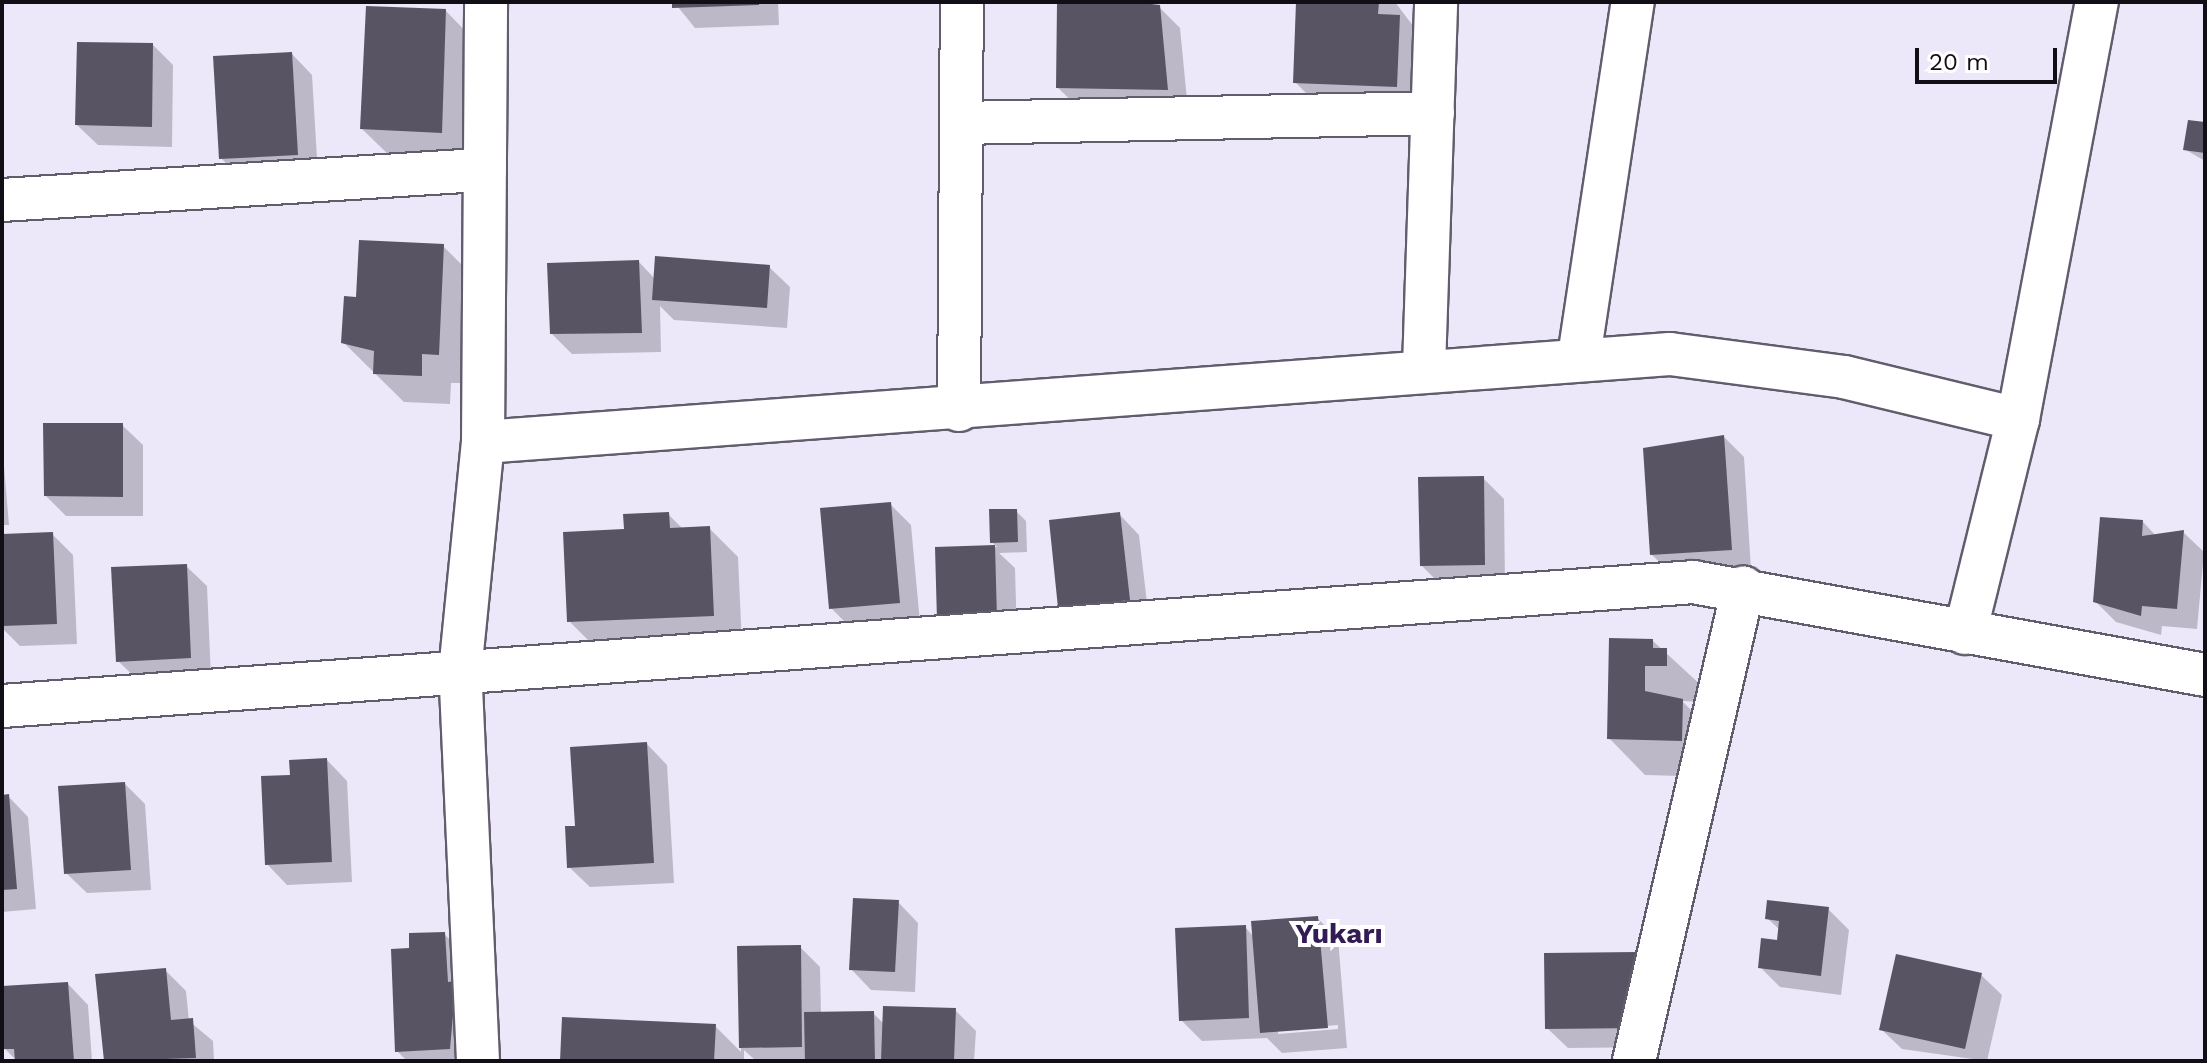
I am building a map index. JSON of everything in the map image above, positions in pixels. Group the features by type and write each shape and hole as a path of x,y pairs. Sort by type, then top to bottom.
{"street":[{"path":"478,1061 460,672 483,442 486,2"},
{"path":"959,410 962,2"},
{"path":"1424,368 1436,2"},
{"path":"1579,357 1633,2"},
{"path":"1965,633 2018,419 2097,2"},
{"path":"961,123 1433,113"},
{"path":"2,200 485,170"},
{"path":"483,442 959,410 1579,357 1749,360 2018,419"},
{"path":"2,706 1630,583 1743,587 1965,633 2205,675"},
{"path":"1634,1061 1743,587"}],"building":[{"path":"672,2 759,2 759,5 672,8"},
{"path":"1134,2 1160,5 1168,90 1056,88 1057,4"},
{"path":"1296,2 1379,2 1378,14 1400,15 1397,87 1293,83"},
{"path":"366,6 446,9 442,133 360,129"},
{"path":"77,42 153,43 152,127 75,125"},
{"path":"292,52 298,155 219,159 213,56"},
{"path":"2188,120 2205,122 2205,153 2183,150"},
{"path":"359,240 444,244 439,355 422,354 422,376 373,374 374,351 341,343 344,296 356,297"},
{"path":"655,256 770,265 767,308 652,300"},
{"path":"639,260 642,333 550,334 547,263"},
{"path":"43,423 123,423 123,497 44,496"},
{"path":"1724,435 1732,550 1650,555 1643,448"},
{"path":"1484,476 1485,565 1420,566 1418,477"},
{"path":"891,502 900,603 829,609 820,508"},
{"path":"989,509 1017,509 1018,542 990,543"},
{"path":"669,512 670,528 710,526 714,616 567,622 563,532 624,529 623,514"},
{"path":"1120,512 1130,600 1058,608 1049,520"},
{"path":"2100,517 2143,520 2142,536 2184,530 2177,609 2142,606 2141,616 2093,602"},
{"path":"53,532 57,624 2,626 2,534"},
{"path":"995,545 997,619 937,621 935,547"},
{"path":"187,564 191,658 116,662 111,567"},
{"path":"1609,638 1653,639 1653,648 1667,648 1667,666 1645,666 1645,691 1683,699 1682,741 1607,739"},
{"path":"647,742 654,863 567,868 565,826 575,826 570,747"},
{"path":"327,758 332,862 265,865 261,776 290,775 289,760"},
{"path":"125,782 131,870 64,874 58,786"},
{"path":"9,794 17,889 2,890 2,795"},
{"path":"853,898 899,900 895,972 849,970"},
{"path":"1767,900 1829,907 1821,976 1758,968 1761,938 1777,940 1779,921 1765,919"},
{"path":"1318,916 1328,1028 1260,1033 1251,921"},
{"path":"1246,925 1249,1018 1179,1021 1175,928"},
{"path":"445,932 448,982 456,981 450,1049 395,1052 391,949 409,948 409,933"},
{"path":"801,945 802,1047 739,1048 737,946"},
{"path":"1637,952 1639,1028 1545,1029 1544,953"},
{"path":"1896,954 1982,973 1965,1049 1879,1030"},
{"path":"166,968 171,1020 193,1018 196,1058 104,1061 95,974"},
{"path":"68,982 74,1061 15,1061 14,1049 3,1049 2,986"},
{"path":"883,1006 956,1008 954,1061 881,1061"},
{"path":"874,1011 875,1061 805,1061 804,1012"},
{"path":"562,1017 716,1024 714,1061 560,1061"}],"district":[{"name":"Yukarı","path":"1339,934"}]}
